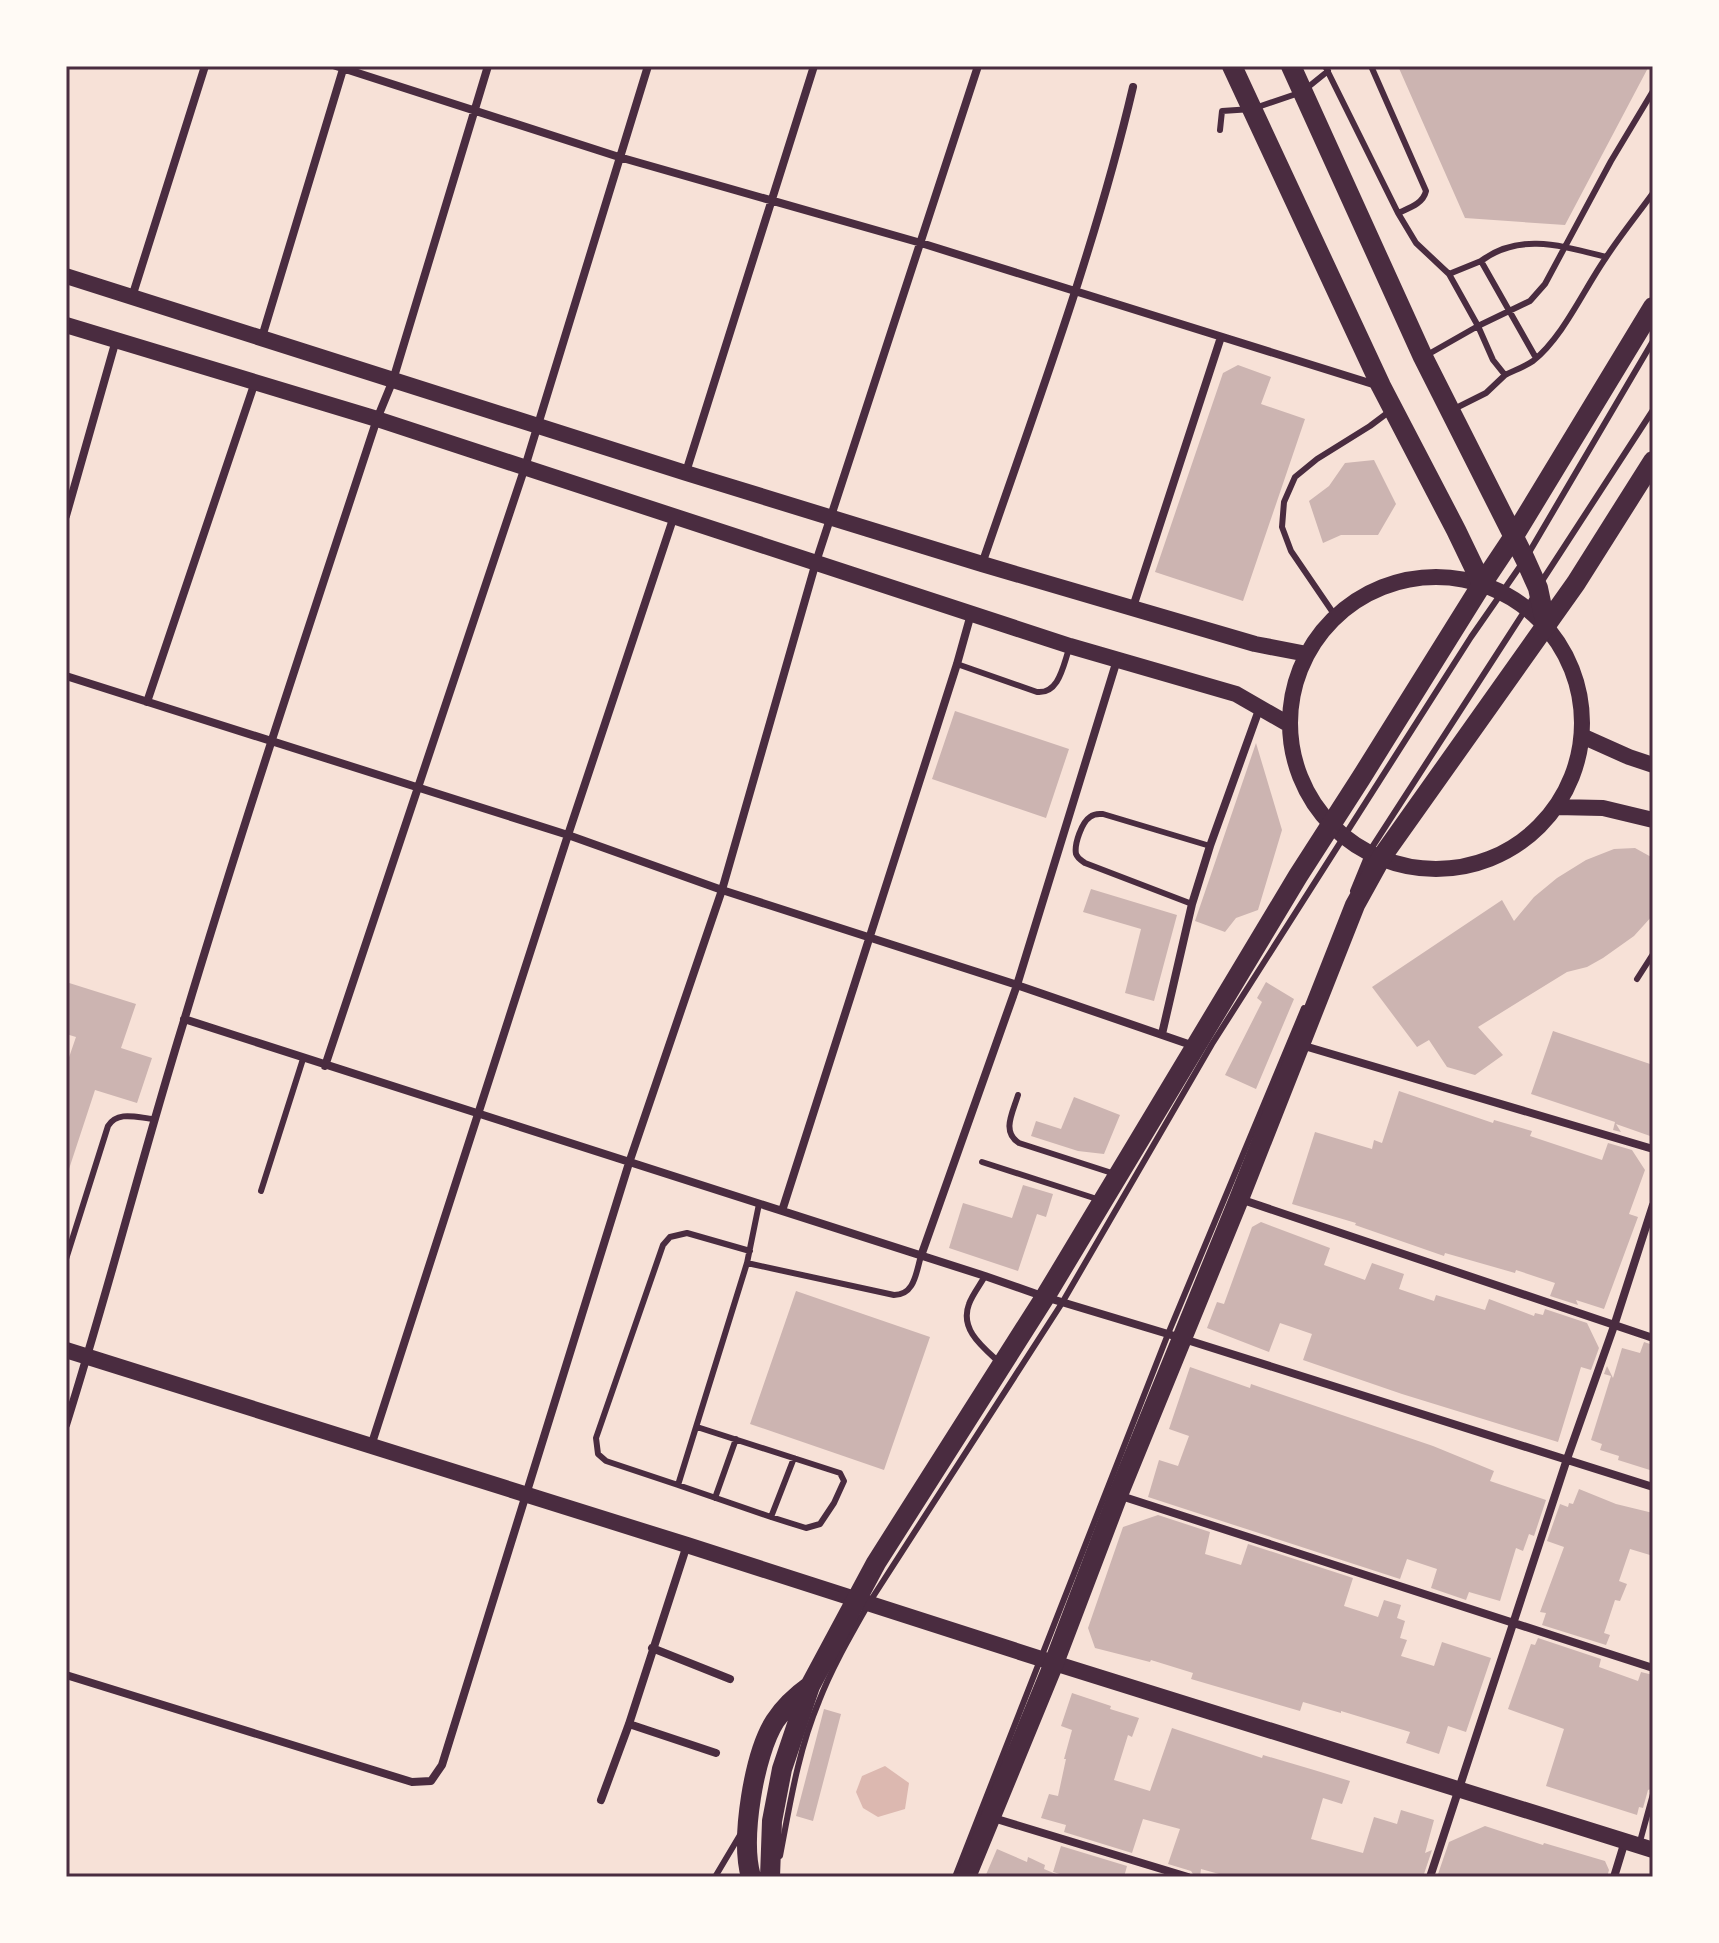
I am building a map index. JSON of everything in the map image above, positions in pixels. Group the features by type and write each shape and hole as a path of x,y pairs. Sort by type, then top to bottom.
{"main road":[{"path":"1232,66 1392,409 1482,584"},
{"path":"1291,66 1423,357 1525,559 1538,588 1546,626"},
{"path":"66,276 982,564 1255,644 1307,654"},
{"path":"775,1872 772,1821 782,1769 810,1686 863,1601 876,1563 1002,1365 1054,1300 1103,1201 1195,1046 1298,876 1338,831 1482,584 1653,307"},
{"path":"66,325 377,419 1070,646 1236,694 1290,725"},
{"path":"966,1877 1048,1661 1118,1495 1175,1336 1239,1199 1375,855 1546,626 1653,461"},
{"path":"1420,578 1451,578 1482,584 1502,592 1528,608 1546,626 1564,650 1576,677 1582,706 1582,736 1574,773 1556,807 1534,831 1507,850 1477,863 1445,868 1413,867 1375,855 1338,831 1314,804 1301,779 1293,753 1290,725 1294,688 1307,654 1336,617 1361,598 1389,585 1420,578"},
{"path":"1582,736 1653,765"},
{"path":"1556,807 1603,808 1653,820"},
{"path":"66,1350 1639,1846"},
{"path":"751,1877 747,1866 748,1827 759,1757 775,1722 791,1700 810,1686"}],"street":[{"path":"132,298 205,66"},
{"path":"66,1425 184,1019 271,740 377,419 393,380 488,66"},
{"path":"325,1066 525,467 648,66"},
{"path":"686,473 814,66"},
{"path":"66,1675 412,1782 431,1781 442,1765 629,1163 722,890 816,562 978,66"},
{"path":"262,337 341,67 619,157 921,243 1381,386"},
{"path":"982,564 1075,291 1119,147 1133,87"},
{"path":"1132,608 1221,337"},
{"path":"66,516 116,340"},
{"path":"147,702 255,382"},
{"path":"371,1446 674,516"},
{"path":"782,1211 971,613"},
{"path":"921,1256 1017,985 1117,659"},
{"path":"66,676 568,835 722,890 1195,1046"},
{"path":"1162,1034 1192,904 1260,707"},
{"path":"184,1019 1054,1300 1653,1487"},
{"path":"1300,1045 1653,1149"},
{"path":"1239,1199 1653,1338"},
{"path":"1430,1877 1653,1205"},
{"path":"1118,1495 1653,1668"},
{"path":"601,1800 687,1545"},
{"path":"652,1648 730,1679"},
{"path":"629,1724 716,1753"},
{"path":"989,1817 1188,1877"},
{"path":"1614,1877 1639,1846"}],"lane":[{"path":"1371,66 1426,191 1420,202 1398,213"},
{"path":"1220,130 1222,111 1252,109 1302,92 1326,68 1398,213 1416,243 1449,274 1493,360 1505,375"},
{"path":"1423,357 1530,301 1545,284 1611,161 1653,91"},
{"path":"1450,411 1486,393 1505,375 1536,358 1567,320 1606,257 1653,193"},
{"path":"1449,274 1481,261 1491,253 1525,243 1565,246 1606,257"},
{"path":"1481,261 1536,358"},
{"path":"775,1872 800,1758 818,1702 863,1601 1212,1044 1338,831 1525,559 1653,341"},
{"path":"1336,617 1291,551 1282,527 1284,502 1295,477 1392,409"},
{"path":"1338,925 1375,855 1538,588 1653,410"},
{"path":"957,664 1045,693 1056,683 1070,646"},
{"path":"1192,904 1085,863 1076,852 1077,843 1089,817 1103,814 1210,846"},
{"path":"1637,979 1653,954"},
{"path":"955,1877 1048,1661 1308,998"},
{"path":"261,1191 303,1059"},
{"path":"1018,1095 1009,1124 1012,1139 1118,1175"},
{"path":"66,1259 108,1126 119,1117 154,1119"},
{"path":"982,1162 1103,1201"},
{"path":"678,1485 747,1263 759,1204"},
{"path":"697,1427 840,1473 844,1481 834,1503 820,1524 806,1528 606,1461 598,1454 596,1438 663,1245 670,1237 687,1233 750,1251"},
{"path":"747,1263 901,1295 912,1285 921,1256"},
{"path":"985,1276 968,1306 969,1329 976,1341 1002,1365"},
{"path":"715,1498 736,1439"},
{"path":"771,1517 794,1458"},
{"path":"1639,1846 1653,1794"},
{"path":"715,1877 740,1834 748,1827"}],"shaded area":[{"path":"885,1766 909,1783 905,1809 878,1817 863,1808 856,1792 862,1776"}],"building":[{"path":"1398,66 1649,66 1565,225 1465,218"},
{"path":"1238,365 1271,377 1261,404 1305,419 1243,601 1155,572 1223,373"},
{"path":"1374,460 1396,504 1378,535 1341,535 1323,543 1309,501 1329,486 1345,463"},
{"path":"955,711 1069,749 1046,818 932,779"},
{"path":"1256,743 1282,830 1258,910 1236,918 1225,932 1195,921"},
{"path":"1635,848 1653,858 1653,915 1634,936 1603,958 1587,967 1567,972 1478,1027 1503,1055 1475,1075 1447,1067 1429,1040 1417,1047 1372,987 1502,900 1514,921 1534,897 1586,860 1614,849"},
{"path":"1091,889 1177,915 1154,1001 1125,993 1141,929 1083,912"},
{"path":"66,982 136,1004 121,1048 152,1058 137,1103 95,1090 69,1169 66,1168 66,1066 76,1037 66,1034"},
{"path":"1266,982 1294,999 1256,1089 1225,1075 1262,1002 1257,998"},
{"path":"1553,1031 1653,1065 1653,1137 1616,1124 1621,1132 1613,1130 1615,1122 1531,1094"},
{"path":"1399,1091 1493,1123 1494,1120 1532,1131 1530,1136 1602,1160 1608,1143 1632,1150 1645,1170 1629,1214 1638,1217 1604,1309 1550,1296 1555,1283 1516,1270 1515,1273 1445,1253 1444,1256 1356,1223 1292,1204 1315,1132 1372,1149 1374,1140 1382,1143"},
{"path":"1074,1097 1120,1115 1104,1154 1078,1151 1031,1136 1036,1121 1061,1129"},
{"path":"1023,1185 1053,1194 1046,1217 1037,1214 1018,1271 949,1248 963,1203 1012,1218"},
{"path":"1261,1222 1330,1248 1324,1265 1365,1280 1372,1263 1404,1274 1399,1289 1434,1301 1436,1295 1485,1310 1489,1299 1534,1316 1535,1313 1543,1315 1545,1309 1587,1323 1599,1348 1591,1370 1581,1367 1558,1442 1303,1360 1312,1334 1280,1323 1269,1352 1207,1328 1217,1302 1224,1304 1252,1227"},
{"path":"796,1291 930,1337 884,1470 750,1424"},
{"path":"1644,1342 1653,1345 1653,1471 1618,1460 1619,1456 1600,1450 1602,1444 1591,1440 1611,1376 1604,1374 1607,1366 1613,1378 1622,1348 1640,1353"},
{"path":"1190,1367 1250,1388 1251,1384 1433,1446 1494,1471 1490,1481 1546,1500 1534,1536 1529,1534 1523,1551 1516,1548 1500,1601 1469,1592 1466,1600 1431,1588 1437,1569 1407,1559 1400,1579 1148,1497 1159,1460 1178,1466 1189,1436 1169,1429"},
{"path":"1579,1489 1616,1504 1653,1513 1650,1555 1630,1549 1619,1581 1627,1584 1620,1601 1615,1600 1604,1633 1610,1635 1606,1645 1542,1625 1546,1613 1540,1612 1564,1547 1547,1541 1560,1504 1568,1507 1569,1503 1573,1504"},
{"path":"1158,1515 1210,1532 1205,1554 1241,1565 1248,1544 1353,1578 1344,1606 1378,1617 1384,1600 1401,1605 1397,1618 1405,1621 1400,1638 1407,1640 1401,1656 1434,1666 1442,1642 1491,1658 1466,1732 1448,1726 1439,1754 1406,1743 1410,1732 1303,1702 1300,1711 1191,1679 1193,1673 1151,1660 1095,1648 1088,1628 1123,1527"},
{"path":"1538,1638 1601,1659 1599,1667 1638,1681 1641,1672 1653,1675 1653,1788 1648,1790 1643,1808 1639,1807 1637,1815 1546,1786 1564,1729 1508,1709 1531,1644 1535,1645"},
{"path":"1072,1693 1139,1718 1132,1737 1128,1735 1114,1780 1150,1791 1172,1728 1262,1758 1263,1755 1350,1781 1342,1804 1323,1798 1311,1839 1363,1853 1374,1817 1397,1824 1401,1810 1434,1820 1425,1853 1432,1850 1423,1877 1230,1877 1201,1869 1200,1877 1195,1877 1191,1871 1168,1864 1180,1829 1143,1819 1132,1853 1064,1832 1066,1825 1041,1818 1049,1794 1058,1796 1072,1730 1061,1726"},
{"path":"824,1709 841,1714 813,1821 796,1816"},
{"path":"1485,1826 1605,1861 1609,1870 1607,1877 1437,1877 1449,1842"},
{"path":"1061,1846 1127,1866 1124,1877 1070,1877 1053,1872"},
{"path":"997,1849 1027,1862 1028,1857 1045,1865 1044,1869 1063,1877 985,1877"}]}
